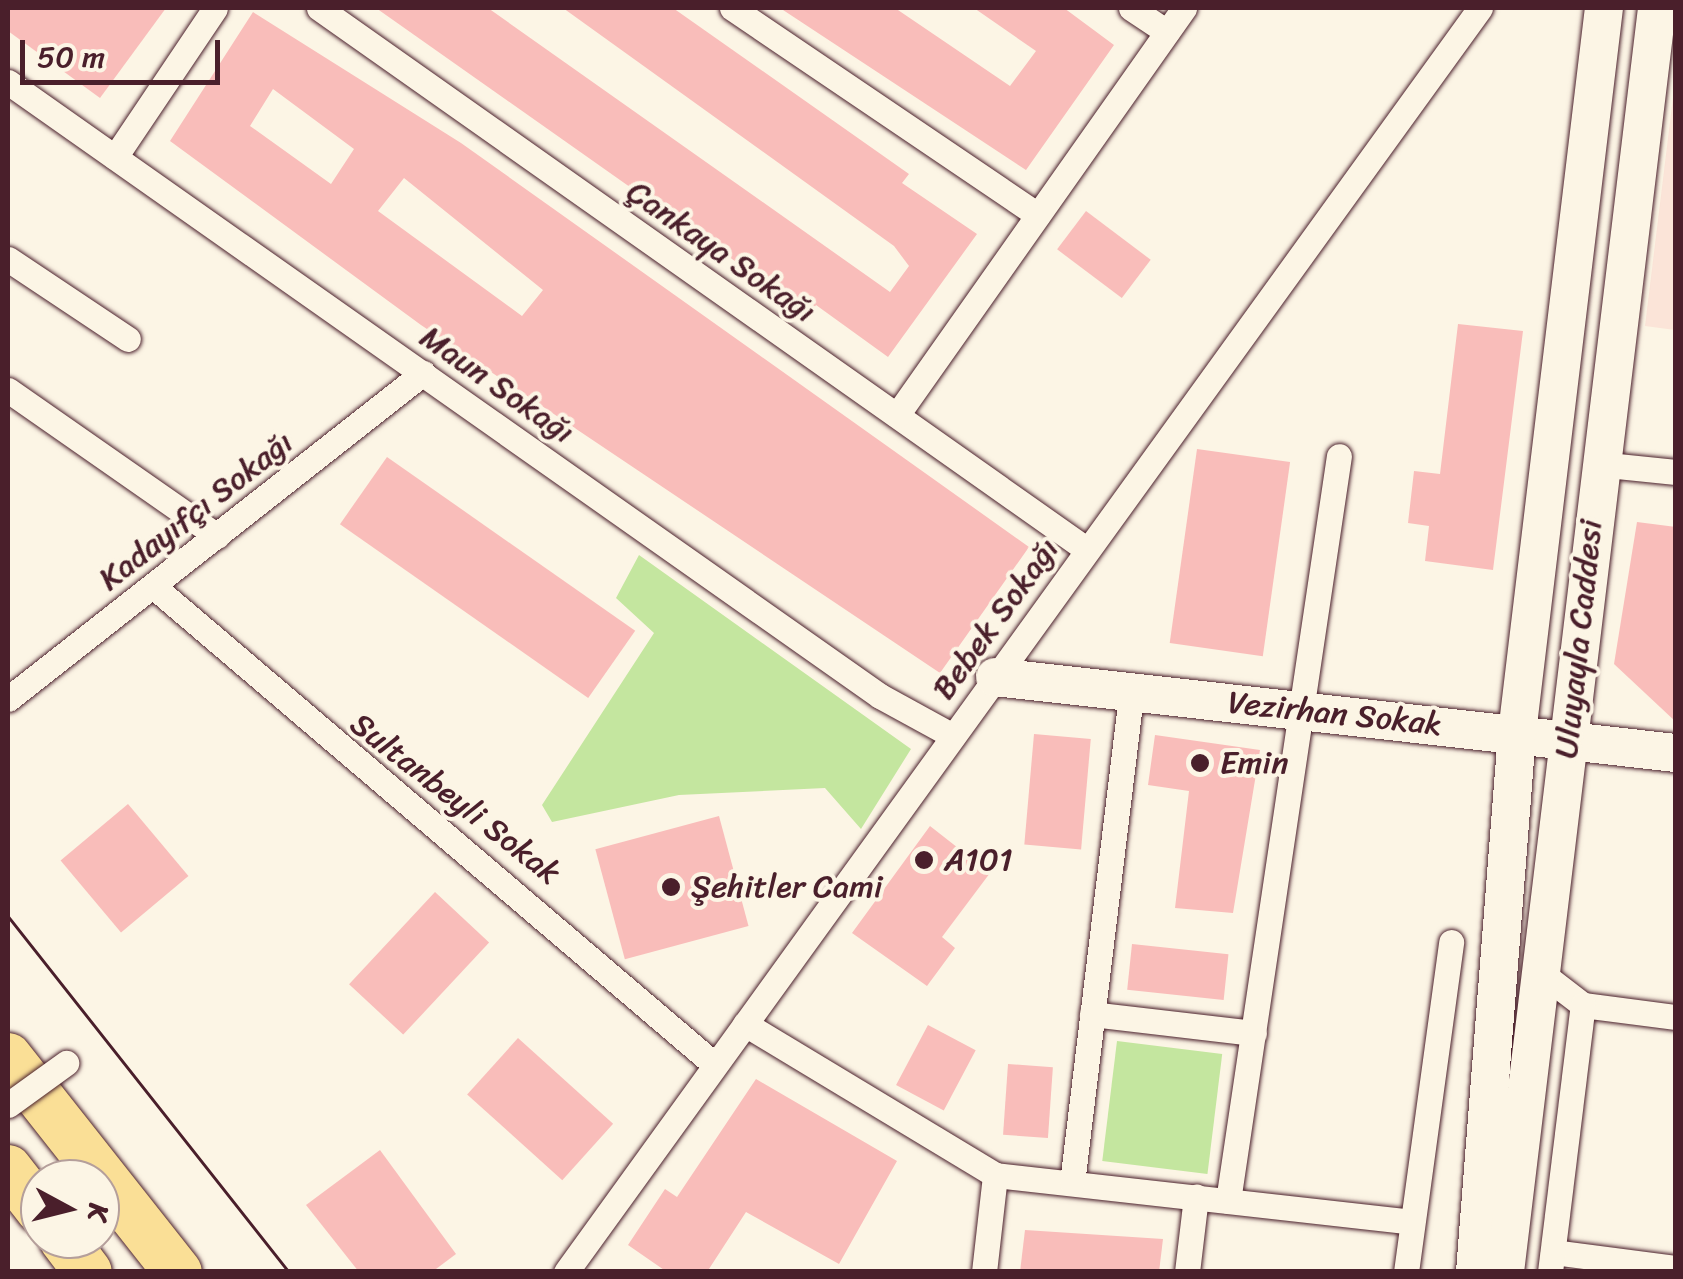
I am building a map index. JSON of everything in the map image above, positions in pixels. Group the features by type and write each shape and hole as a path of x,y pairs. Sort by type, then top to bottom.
{"highway":[{"path":"8,1057 178,1272"}],"main road":[{"name":"Uluyayla Caddesi","path":"1475,1272 1517,733 1604,8"},
{"name":"Uluyayla Caddesi","path":"1505,1272 1598,464 1663,11"},
{"name":"Vezirhan Sokak","path":"995,677 1676,753"}],"street":[{"path":"114,157 215,8"},
{"name":"Çankaya Sokağı","path":"319,8 1086,549"},
{"path":"732,8 1038,215"},
{"path":"1131,8 1167,32"},
{"path":"897,416 1184,8"},
{"name":"Bebek Sokağı","path":"566,1271 1480,8"},
{"name":"Maun Sokağı","path":"8,82 880,696 953,736"},
{"path":"8,259 128,339"},
{"name":"Kadayıfçı Sokağı","path":"8,699 423,372"},
{"path":"8,390 217,536"},
{"path":"1228,1201 1339,456"},
{"path":"1598,464 1676,472"},
{"name":"Sultanbeyli Sokak","path":"153,586 714,1065"},
{"path":"1072,1183 1131,692"},
{"path":"1406,1272 1451,942"},
{"path":"1540,972 1583,1005 1676,1017"},
{"path":"1583,1005 1552,1262 1676,1268"},
{"path":"1092,1014 1254,1033"},
{"path":"745,1024 994,1175 1411,1222"},
{"path":"8,1105 66,1062"},
{"path":"984,1272 994,1175"},
{"path":"1187,1272 1196,1198"}],"shaded area":[{"path":"1675,81 1676,330 1645,326"}],"green space":[{"path":"639,555 911,749 861,829 825,788 679,795 552,822 542,805 654,633 616,598"},
{"path":"1117,1041 1222,1054 1207,1174 1102,1161"}],"building":[{"path":"8,8 166,8 100,98 8,31"},
{"path":"376,8 488,8 890,292 909,266 894,246 563,8 673,8 909,174 902,183 977,234 888,357 816,305 810,314"},
{"path":"780,8 895,8 1010,86 1036,51 974,8 1064,8 1114,45 1026,170"},
{"path":"253,12 461,143 1029,547 940,673 421,325 170,141","holes":["273,89 354,149 331,184 250,126","404,178 543,290 522,316 378,211"]},
{"path":"1086,211 1151,260 1122,298 1057,249"},
{"path":"1458,324 1523,331 1493,570 1425,561 1429,526 1408,523 1414,471 1440,474"},
{"path":"1197,449 1290,462 1263,656 1170,643"},
{"path":"387,457 635,631 588,698 340,524"},
{"path":"1637,522 1676,527 1676,722 1614,664"},
{"path":"1034,734 1091,739 1081,850 1024,845"},
{"path":"1155,735 1260,750 1233,913 1175,908 1189,791 1148,785"},
{"path":"128,804 188,876 121,933 61,861"},
{"name":"Şehitler Cami","path":"719,816 749,926 625,959 595,849"},
{"path":"930,826 990,873 942,937 955,948 927,986 852,933"},
{"path":"435,892 489,942 403,1035 349,984"},
{"path":"1132,944 1228,954 1224,1000 1127,990"},
{"path":"928,1025 976,1050 944,1110 896,1085"},
{"path":"518,1038 613,1124 562,1180 467,1094"},
{"path":"1008,1064 1053,1067 1048,1138 1003,1135"},
{"path":"756,1079 897,1161 839,1264 746,1212 707,1272 667,1272 628,1245 665,1189 677,1197"},
{"path":"380,1150 456,1254 432,1272 359,1272 306,1205"},
{"path":"1025,1230 1163,1239 1159,1272 1020,1272"}],"tram line":[{"path":"8,916 289,1272"}],"place":[{"name":"Emin","path":"1200,763"},
{"name":"A101","path":"924,860"},
{"name":"Şehitler Cami","path":"671,887"}]}
